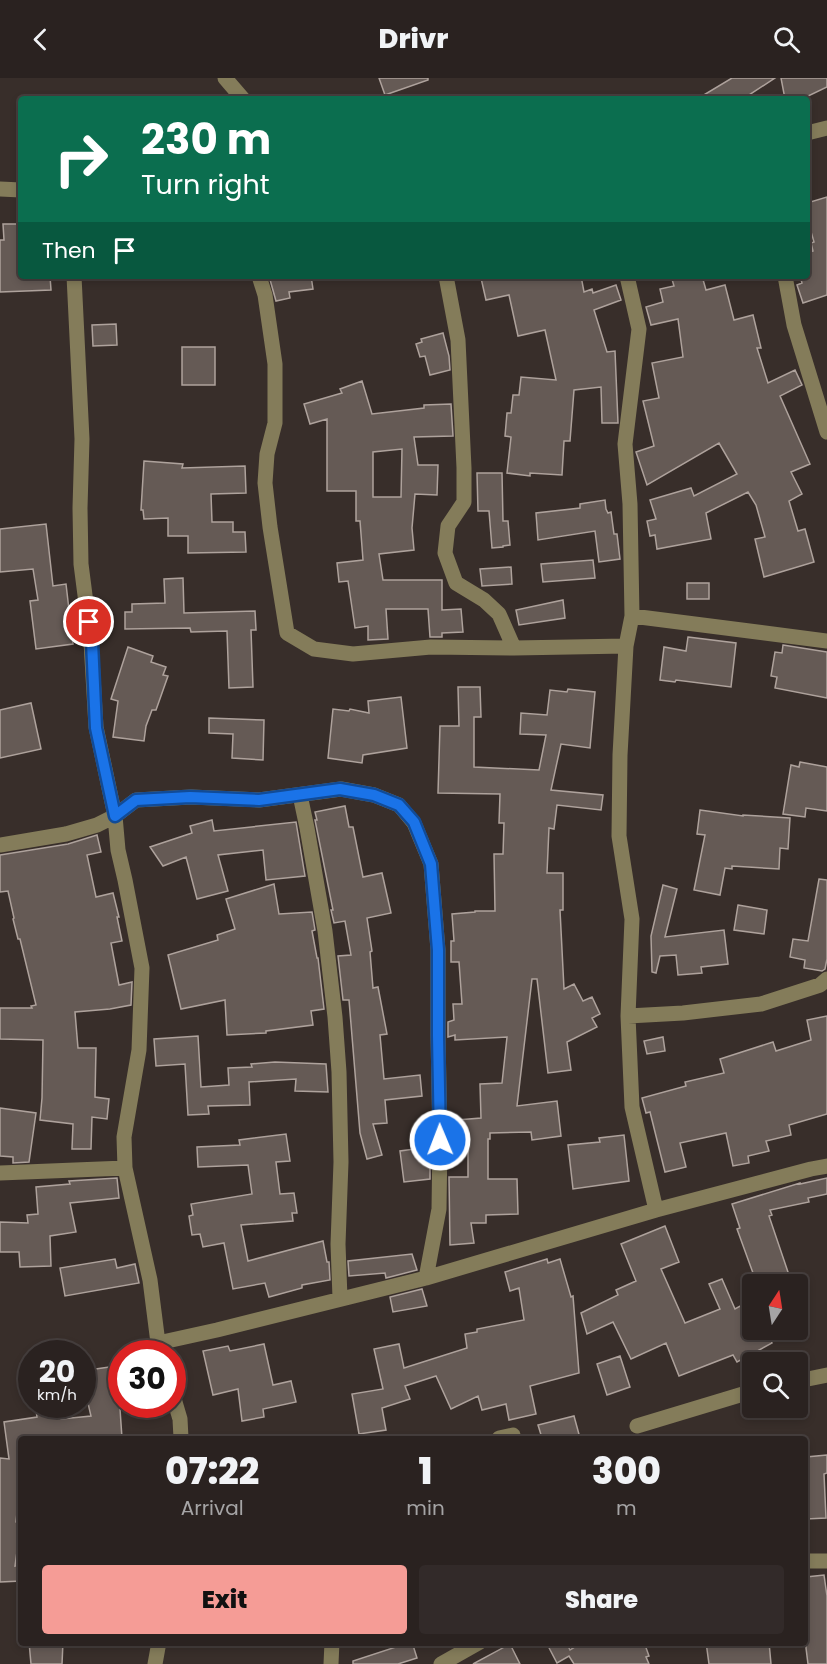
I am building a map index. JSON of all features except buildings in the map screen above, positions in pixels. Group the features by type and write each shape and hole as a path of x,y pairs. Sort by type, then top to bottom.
{"street":[{"path":"225,78 240,96"},
{"path":"810,132 827,128"},
{"path":"0,189 18,190"},
{"path":"74,279 82,439 81,564 92,642 96,728 115,816 118,850 142,968 139,1050 124,1137 125,1168 150,1280 159,1340"},
{"path":"260,279 265,295 275,364 275,423 267,454 264,483 287,633 314,649 353,654 431,647 514,648 626,645"},
{"path":"447,279 458,340 464,502 448,526 446,553 456,583 484,600 499,614 514,648"},
{"path":"628,279 639,328 625,444 630,504 632,616 626,645 620,755 619,836 632,919 628,1016 632,1107 656,1210"},
{"path":"786,279 794,326 827,432"},
{"path":"632,616 827,641"},
{"path":"0,845 66,834 97,825 115,816 136,800 190,797 259,800 340,789 374,795 399,805 414,822 431,864 438,950 439,1209 426,1278"},
{"path":"300,795 325,931 337,1050 341,1162 338,1244 340,1298"},
{"path":"628,1016 683,1013 761,1004 820,985 827,979"},
{"path":"185,1340 340,1298 426,1278 656,1210 827,1166"},
{"path":"0,1173 125,1168"},
{"path":"808,1379 827,1375"},
{"path":"637,1426 742,1393"},
{"path":"180,1418 181,1436"},
{"path":"808,1561 827,1561"},
{"path":"155,1664 158,1646"},
{"path":"331,1664 332,1646"},
{"path":"441,1664 473,1646"}],"route":[{"path":"89,622 96,728 115,816 136,800 190,797 259,800 340,789 374,795 399,805 414,822 431,864 438,950 440,1140"}]}
